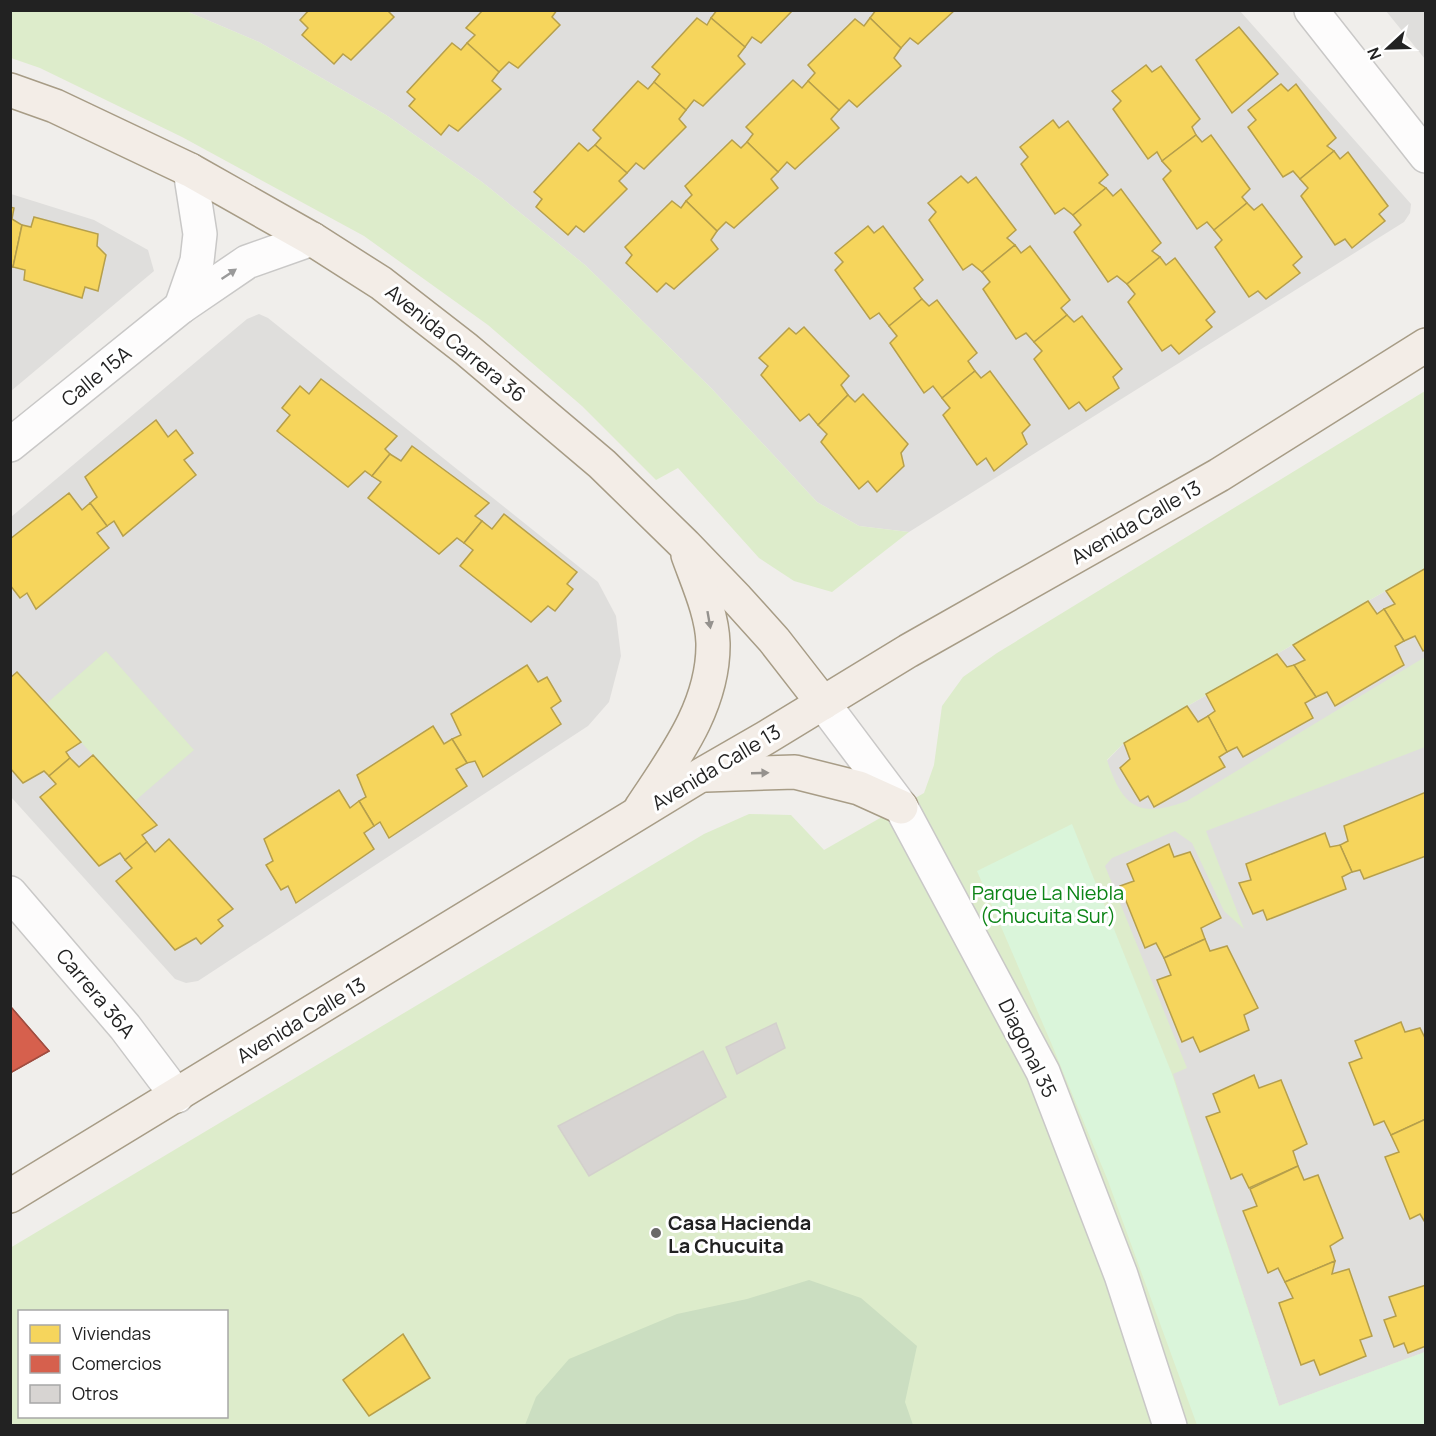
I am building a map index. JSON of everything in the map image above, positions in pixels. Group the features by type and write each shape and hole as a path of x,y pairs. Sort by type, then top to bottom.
{"main road":[{"name":"Avenida Carrera 36","path":"10,90 55,106 190,170 312,239 381,283 466,349 602,464 685,545 774,640 823,703"},
{"name":"Avenida Calle 13","path":"10,1196 908,651 1219,475 1425,345"},
{"path":"635,817 675,756 700,709 710,678 713,642 707,607 685,545"},
{"path":"701,775 795,772 859,788 901,807"}],"street":[{"path":"1311,10 1425,156"},
{"path":"181,307 197,261 200,234 190,170"},
{"name":"Calle 15A","path":"10,445 181,307 248,262 312,239"},
{"name":"Diagonal 35","path":"823,703 901,807 1043,1072 1121,1275 1170,1425"},
{"name":"Carrera 36A","path":"10,893 125,1026 177,1096"}],"shaded area":[{"path":"186,11 1240,11 1411,204 1410,213 1404,222 909,532 859,526 817,502 711,388 585,265 482,182 386,115 259,42"},
{"path":"1386,11 1425,11 1425,59"},
{"path":"11,194 94,220 148,250 154,271 11,391"},
{"path":"259,314 268,318 598,582 616,616 621,656 609,702 588,726 198,981 186,983 175,979 11,797 11,517 247,319"},
{"path":"1425,568 1425,1352 1279,1406 1172,1074 1072,824 1092,776 1124,743"}],"green space":[{"path":"11,10 186,11 259,42 386,115 482,182 585,265 711,388 817,502 859,526 909,532 832,592 794,581 759,558 678,468 656,480 582,406 488,325 364,236 182,137 40,68 11,58"},
{"path":"1425,391 1425,568 1124,743 1107,760 1120,789 1135,805 1157,809 1187,801 1425,657 1425,747 1206,831 1244,929 1224,911 1192,843 1175,831 1112,858 1105,866 1187,1068 1173,1074 1279,1406 1425,1352 1425,1425 11,1425 10,1248 704,834 749,814 791,815 824,850 924,793 934,765 942,706 963,677 997,653"},
{"path":"106,651 194,750 135,801 46,704"},
{"name":"Parque La Niebla (Chucuita Sur)","path":"1072,824 1172,1074 1279,1406 1425,1352 1425,1425 1197,1425 1108,1181 977,871"},
{"path":"809,1280 861,1298 917,1346 905,1402 913,1425 525,1425 536,1397 569,1359 677,1314 747,1299"}],"building: Viviendas":[{"path":"309,10 387,10 394,17 351,60 343,54 334,64 302,35 308,28 300,20"},
{"path":"483,10 557,10 552,17 560,25 518,68 509,62 499,72 467,43 475,35 466,28"},
{"path":"717,10 793,10 761,43 752,37 745,47 711,18"},
{"path":"876,10 955,10 918,44 910,38 901,48 870,18"},
{"path":"697,18 707,25 711,18 745,47 738,56 745,64 703,106 694,100 686,110 654,82 660,74 652,67"},
{"path":"870,18 901,48 894,58 901,66 857,107 849,100 839,110 808,81 815,73 808,65 855,19 864,26"},
{"path":"1239,27 1278,74 1232,113 1196,60"},
{"path":"452,43 461,50 467,43 499,72 492,81 501,89 458,131 449,125 441,135 409,106 415,99 407,92"},
{"path":"1146,65 1152,72 1161,66 1200,119 1192,127 1196,135 1162,161 1157,152 1148,159 1113,109 1121,101 1112,91"},
{"path":"793,80 802,88 808,81 839,110 831,119 839,128 795,169 787,162 778,172 747,142 753,134 746,127"},
{"path":"638,81 648,89 654,82 686,110 679,119 686,127 644,169 636,163 627,173 595,145 601,138 593,130"},
{"path":"1281,84 1288,91 1296,84 1336,138 1327,146 1334,151 1300,179 1293,171 1283,177 1248,127 1256,120 1248,110"},
{"path":"1053,120 1059,128 1068,121 1108,175 1099,183 1106,188 1073,215 1064,208 1055,214 1021,164 1028,157 1020,147"},
{"path":"1196,135 1202,142 1211,135 1250,189 1242,197 1247,203 1214,230 1207,222 1197,229 1163,179 1171,171 1162,161"},
{"path":"732,140 741,148 747,142 778,172 771,179 778,188 734,228 726,222 717,231 686,201 692,195 685,186"},
{"path":"579,143 588,151 595,145 627,173 619,181 627,189 584,232 576,226 568,235 536,207 542,199 534,192"},
{"path":"1334,151 1340,159 1348,152 1388,206 1379,214 1385,221 1352,248 1345,239 1335,245 1301,196 1308,188 1300,179"},
{"path":"961,176 968,183 976,177 1016,230 1007,238 1015,245 982,272 972,264 963,270 929,220 936,212 928,203"},
{"path":"1106,188 1113,196 1121,189 1161,243 1152,251 1160,257 1127,284 1117,276 1108,282 1074,232 1081,225 1073,215"},
{"path":"672,201 681,208 686,201 717,231 711,240 718,249 674,289 666,283 657,292 626,263 632,255 625,247"},
{"path":"1247,203 1254,210 1262,204 1302,257 1293,265 1300,273 1266,299 1258,291 1249,297 1215,247 1222,240 1214,230"},
{"path":"10,207 14,208 12,219 22,225 13,267 10,266"},
{"path":"34,217 98,234 97,246 106,255 98,291 85,287 82,298 24,280 25,270 13,267 22,225 31,227"},
{"path":"868,226 874,233 883,226 923,280 914,288 922,299 889,326 879,313 870,319 835,270 843,262 835,253"},
{"path":"1015,245 1021,253 1030,246 1070,300 1061,308 1067,315 1034,342 1026,333 1016,339 983,289 990,282 982,272"},
{"path":"1160,257 1166,265 1175,258 1215,312 1206,320 1212,327 1179,354 1171,345 1162,351 1128,302 1135,294 1127,284"},
{"path":"922,299 929,306 937,300 977,353 968,361 975,371 942,398 933,386 924,393 890,343 897,336 889,326"},
{"path":"1067,315 1074,322 1082,316 1122,369 1113,377 1119,388 1086,411 1079,402 1069,409 1034,359 1042,351 1034,342"},
{"path":"804,327 849,376 841,385 848,395 818,425 809,414 800,421 761,375 768,366 759,358 789,328 796,334"},
{"path":"975,371 981,378 990,371 1030,425 1022,433 1027,444 994,471 986,458 977,465 943,415 950,408 942,398"},
{"path":"321,379 397,436 385,449 390,454 372,476 365,471 348,487 277,431 290,415 282,408 300,386 309,394"},
{"path":"863,394 908,444 901,453 904,466 877,492 868,481 859,489 821,442 827,434 818,425 848,395 855,402"},
{"path":"156,420 168,437 176,430 193,453 184,460 196,475 123,536 114,521 107,526 90,503 97,497 85,477"},
{"path":"412,446 489,503 475,516 482,521 464,543 457,538 439,554 368,498 381,482 372,476 390,454 401,461"},
{"path":"69,493 82,510 90,503 107,526 97,533 109,548 36,609 27,593 20,598 10,585 10,539"},
{"path":"504,514 577,572 567,584 573,589 555,611 548,606 531,622 460,566 473,550 464,543 482,521 492,529"},
{"path":"1426,568 1426,649 1423,651 1415,636 1404,641 1384,609 1395,604 1386,591"},
{"path":"1368,601 1377,614 1384,609 1404,641 1395,646 1404,665 1335,706 1327,692 1316,697 1294,665 1305,660 1293,645"},
{"path":"1277,654 1287,667 1294,665 1316,697 1305,703 1313,718 1243,757 1237,747 1227,752 1208,716 1215,711 1206,694"},
{"path":"527,665 538,682 547,677 561,701 551,708 561,724 483,777 475,761 467,763 452,739 461,735 451,714"},
{"path":"17,672 81,742 66,752 70,758 49,776 44,771 23,783 10,768 10,678"},
{"path":"1187,706 1198,722 1208,716 1227,752 1219,757 1225,767 1154,807 1148,796 1140,801 1120,768 1130,759 1124,743"},
{"path":"433,726 444,744 452,739 467,763 456,769 467,786 389,838 380,822 374,826 359,801 366,797 357,775"},
{"path":"93,755 157,825 142,835 147,842 125,860 120,853 99,866 40,797 56,784 49,776 70,758 79,767"},
{"path":"339,790 350,808 359,801 374,826 364,833 374,849 296,903 288,886 281,890 266,865 273,861 264,839"},
{"path":"1426,792 1426,856 1364,879 1360,870 1352,872 1340,845 1348,841 1344,826"},
{"path":"1325,833 1330,847 1340,845 1352,872 1342,877 1346,889 1267,920 1263,910 1253,914 1239,883 1251,880 1246,864"},
{"path":"169,839 233,909 218,920 223,926 201,944 196,938 175,950 116,881 132,868 125,860 147,842 155,852"},
{"path":"1169,844 1174,857 1190,852 1221,918 1201,928 1205,939 1164,958 1156,943 1145,948 1120,886 1134,881 1127,864"},
{"path":"1205,939 1210,951 1227,946 1258,1008 1244,1015 1249,1030 1200,1052 1193,1037 1182,1042 1157,980 1171,975 1164,958"},
{"path":"1401,1022 1405,1032 1420,1028 1426,1040 1426,1119 1391,1135 1384,1121 1374,1125 1349,1063 1362,1058 1355,1041"},
{"path":"1254,1075 1259,1088 1281,1080 1307,1144 1293,1151 1298,1166 1249,1188 1242,1174 1231,1179 1206,1117 1220,1112 1213,1094"},
{"path":"1426,1119 1426,1224 1420,1214 1410,1219 1385,1157 1399,1152 1391,1135"},
{"path":"1298,1166 1304,1180 1318,1175 1343,1238 1330,1246 1335,1261 1285,1282 1278,1268 1268,1273 1243,1211 1257,1206 1250,1189"},
{"path":"1335,1261 1332,1274 1349,1269 1372,1336 1360,1340 1366,1356 1320,1375 1314,1360 1301,1365 1279,1303 1293,1298 1285,1282"},
{"path":"1426,1285 1426,1346 1408,1353 1404,1343 1394,1347 1384,1320 1396,1316 1389,1297"},
{"path":"403,1334 430,1378 369,1416 343,1380"}],"building: Comercios":[{"path":"10,1006 49,1051 10,1073"},
{"path":"10,1006 49,1051 10,1073"}],"building: Otros":[{"path":"776,1023 785,1048 737,1074 726,1047"},
{"path":"703,1051 726,1097 589,1176 558,1126"}],"place":[{"name":"Casa Hacienda La Chucuita","path":"656,1233"}]}
